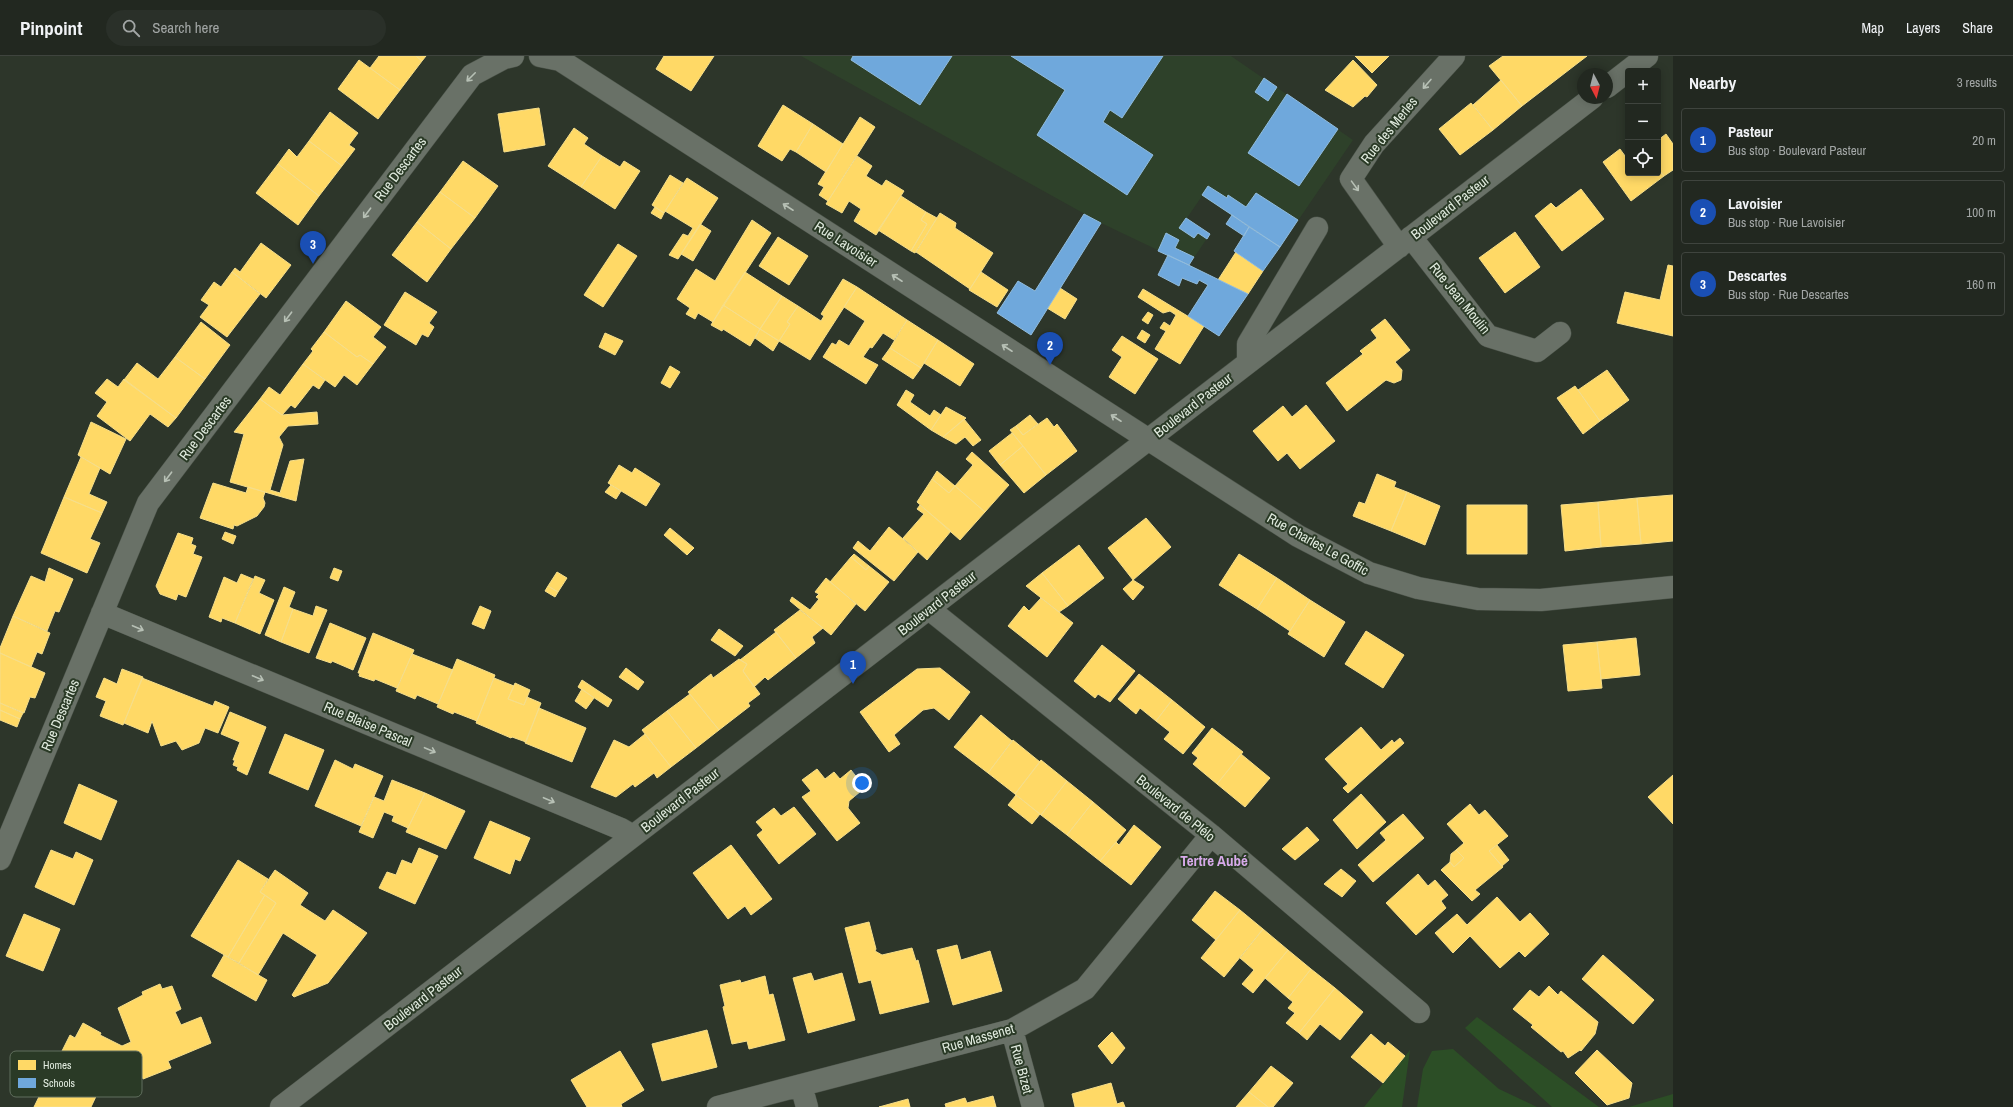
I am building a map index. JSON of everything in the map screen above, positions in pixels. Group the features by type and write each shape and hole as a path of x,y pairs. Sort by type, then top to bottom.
{"street":[{"name":"Rue Lavoisier","path":"540,56 560,60 1149,439"},
{"name":"Rue des Merles","path":"1405,242 1351,179 1374,144 1454,56"},
{"path":"1613,82 1647,56"},
{"name":"Rue Descartes","path":"0,859 148,503 472,75 509,57"},
{"name":"Boulevard Pasteur","path":"281,1107 1584,104"},
{"path":"1248,362 1248,344 1317,228"},
{"name":"Rue Jean Moulin","path":"1405,242 1488,336 1537,351 1560,333"},
{"name":"Rue Charles Le Goffic","path":"1149,439 1298,536 1369,573 1418,588 1478,599 1541,600 1673,588"},
{"name":"Boulevard de Plélo","path":"929,609 1211,835 1420,1012"},
{"name":"Rue Blaise Pascal","path":"102,613 621,829 633,836"},
{"name":"Rue Massenet","path":"718,1107 1012,1030 1084,989 1211,835"},
{"name":"Rue Bizet","path":"1012,1030 1033,1107"},
{"path":"801,1085 807,1107"}],"shaded area":[{"path":"801,56 1231,56 1353,140 1280,247 1202,196 1187,218 1210,234 1189,265 1101,223"}],"green space":[{"path":"1477,1017 1599,1107 1552,1107 1465,1028"},
{"path":"1453,1049 1499,1089 1537,1107 1417,1107 1423,1069 1432,1051"},
{"path":"1410,1050 1402,1107 1364,1107"},
{"path":"1673,1094 1673,1107 1629,1107"}],"building: Homes":[{"path":"379,56 416,56 422,61 400,90 370,68"},
{"path":"416,56 426,56 422,61"},
{"path":"664,56 714,56 691,91 656,69"},
{"path":"1355,56 1389,56 1372,73"},
{"path":"1503,56 1587,56 1522,106 1489,66"},
{"path":"359,60 400,90 378,119 338,89"},
{"path":"1353,60 1377,85 1367,97 1365,96 1353,107 1325,90"},
{"path":"1501,80 1522,106 1493,130 1473,105"},
{"path":"1471,103 1493,130 1460,155 1439,129"},
{"path":"783,105 813,124 796,152 790,149 782,161 758,146"},
{"path":"539,108 545,145 504,152 498,114"},
{"path":"330,112 358,133 349,145 355,149 342,166 309,141"},
{"path":"860,117 875,127 828,201 819,195 824,187 818,184"},
{"path":"813,124 843,144 826,172 796,152"},
{"path":"574,128 588,138 584,144 602,156 581,187 548,166"},
{"path":"1666,134 1673,144 1673,170 1664,176 1661,172 1661,138"},
{"path":"309,141 342,166 319,196 278,164 289,149 297,157"},
{"path":"1620,149 1625,156 1625,176 1661,176 1661,172 1664,176 1631,201 1603,162"},
{"path":"602,156 620,167 624,161 640,171 615,209 581,187"},
{"path":"857,156 872,166 866,176 882,186 886,180 904,191 876,235 854,221 861,209 849,201 842,213 826,204"},
{"path":"463,161 498,186 475,218 440,192"},
{"path":"278,164 319,196 298,225 256,193"},
{"path":"670,175 683,183 664,213 652,205"},
{"path":"687,178 718,198 678,259 669,255 683,234 688,236 693,228 665,211"},
{"path":"1581,189 1604,219 1562,251 1535,216 1551,203 1556,208"},
{"path":"440,192 475,218 451,249 417,222"},
{"path":"901,196 926,212 921,220 927,224 911,251 878,230"},
{"path":"655,207 664,213 661,219 651,213"},
{"path":"926,212 937,218 915,253 911,251 927,224 921,220"},
{"path":"940,213 956,223 955,228 993,253 970,289 916,252"},
{"path":"752,220 771,233 713,322 698,313 695,319 686,314 690,308 677,299 696,269 715,281"},
{"path":"417,222 451,249 427,282 392,255"},
{"path":"700,224 711,231 693,261 681,254"},
{"path":"1515,232 1540,267 1505,293 1479,258"},
{"path":"778,237 808,256 789,285 759,266"},
{"path":"261,243 291,265 266,298 232,272 235,268 240,272"},
{"path":"618,244 637,256 603,307 584,295"},
{"path":"1236,252 1263,271 1248,294 1218,280"},
{"path":"1668,265 1673,266 1673,336 1617,323 1625,292 1660,300"},
{"path":"232,272 260,294 227,337 200,317 209,305 201,300 214,282 221,287"},
{"path":"745,272 782,296 760,329 723,305"},
{"path":"981,272 1008,290 997,307 969,290"},
{"path":"843,279 857,287 810,360 779,341 790,324 787,322 798,306 821,321 824,316 821,314"},
{"path":"857,287 907,320 894,340 883,333 863,357 878,365 866,384 823,357 832,343 836,345 839,340 849,346 865,321 844,307"},
{"path":"1060,288 1077,299 1065,319 1047,308"},
{"path":"1143,289 1204,326 1180,364 1155,349 1166,331 1160,328 1164,322 1170,326 1176,315 1170,311 1163,313 1138,297"},
{"path":"405,292 437,312 429,323 434,327 428,337 422,334 416,345 384,325"},
{"path":"782,296 798,306 787,322 790,324 779,341 760,329"},
{"path":"346,301 381,327 373,337 386,347 373,364 360,355 357,357 324,332"},
{"path":"723,305 760,329 750,346 723,329 722,331 711,325"},
{"path":"1148,312 1153,315 1148,324 1142,320"},
{"path":"1385,319 1410,350 1395,362 1402,370 1401,380 1394,383 1386,380 1347,411 1326,383 1363,354 1360,351 1377,338 1371,330"},
{"path":"907,320 938,340 921,368 890,348"},
{"path":"201,322 230,345 205,379 175,357"},
{"path":"760,329 779,341 773,351 755,338"},
{"path":"1142,330 1150,335 1145,343 1137,338"},
{"path":"324,332 357,357 360,355 373,364 357,385 344,375 335,387 303,364 313,351 311,349"},
{"path":"605,333 623,341 615,355 599,347"},
{"path":"1122,336 1158,359 1135,394 1109,377 1122,357 1112,350"},
{"path":"938,340 974,364 960,386 924,363"},
{"path":"890,348 921,368 913,379 882,359"},
{"path":"175,357 205,379 176,418 124,380 137,363 158,379"},
{"path":"303,364 325,380 319,389 313,385 295,408 291,405 282,415 260,399 269,387 280,395"},
{"path":"670,366 680,372 670,388 661,383"},
{"path":"1607,370 1629,400 1600,421 1578,390"},
{"path":"107,379 118,387 124,379 176,418 168,427 150,414 130,441 97,416 107,402 95,393"},
{"path":"1575,386 1600,421 1583,434 1557,398"},
{"path":"906,390 914,395 910,402 930,416 934,410 941,415 931,430 897,405"},
{"path":"260,399 282,415 317,412 318,424 288,426 279,437 283,445 270,490 280,493 290,461 304,459 296,501 230,482 244,434 234,432"},
{"path":"1306,405 1335,441 1300,469 1287,453 1278,461 1253,431 1283,406 1292,417"},
{"path":"946,407 966,418 943,437 931,430"},
{"path":"1030,415 1038,424 1023,435 1016,426"},
{"path":"1047,418 1054,427 1057,424 1077,451 1046,475 1010,430 1016,426 1023,435"},
{"path":"964,419 981,440 973,446 965,437 956,444 943,437"},
{"path":"91,422 126,439 110,474 78,455"},
{"path":"1012,433 1023,446 1000,465 989,451"},
{"path":"1023,446 1046,475 1024,493 1000,465"},
{"path":"972,452 1009,485 985,512 955,486 973,465 966,459"},
{"path":"81,457 100,468 89,494 107,502 102,513 64,497"},
{"path":"619,465 632,473 635,468 660,484 646,506 608,483"},
{"path":"937,471 955,486 949,493 932,479"},
{"path":"1377,474 1396,482 1394,487 1407,492 1391,531 1353,516 1359,502 1365,504"},
{"path":"932,479 949,493 955,486 985,512 960,540 917,502"},
{"path":"213,483 246,493 248,487 265,492 263,498 265,503 264,507 257,516 237,526 234,525 233,529 200,518"},
{"path":"611,485 621,491 616,499 605,492"},
{"path":"1407,492 1440,506 1425,545 1391,531"},
{"path":"1673,495 1673,541 1641,544 1637,498"},
{"path":"64,497 102,513 90,539 100,543 87,573 41,553"},
{"path":"1637,498 1641,544 1601,547 1598,502"},
{"path":"1598,502 1601,547 1565,551 1561,505"},
{"path":"920,505 951,531 927,560 903,538 924,514 917,509"},
{"path":"1467,505 1527,505 1527,554 1467,554"},
{"path":"1146,518 1171,547 1133,580 1108,548"},
{"path":"889,527 918,552 894,581 853,548 858,541 870,551"},
{"path":"670,528 694,548 687,555 664,535"},
{"path":"225,532 236,536 233,544 222,539"},
{"path":"178,533 193,538 191,544 196,546 193,554 202,557 186,597 178,594 176,600 160,594 156,586"},
{"path":"1079,545 1104,578 1068,606 1042,573"},
{"path":"854,554 869,566 866,570 851,557"},
{"path":"1239,554 1277,578 1257,609 1219,585"},
{"path":"851,557 866,570 869,566 889,582 865,611 830,582"},
{"path":"49,568 73,579 59,612 55,611 47,631 13,616 31,576 45,582"},
{"path":"334,568 342,571 338,581 330,578"},
{"path":"557,572 567,578 558,592 548,586"},
{"path":"1042,573 1068,606 1059,612 1026,586"},
{"path":"241,574 253,579 235,623 222,618 221,622 209,617 224,577 237,583"},
{"path":"255,576 265,580 259,593 274,600 260,634 235,623"},
{"path":"826,578 856,604 831,635 790,601 792,597 810,610 819,599 816,597 819,594 815,592"},
{"path":"1277,578 1310,600 1290,631 1257,609"},
{"path":"1133,580 1144,587 1133,600 1123,589"},
{"path":"548,586 558,592 555,597 545,591"},
{"path":"284,587 295,592 289,607 293,609 281,642 265,635"},
{"path":"1041,598 1073,623 1047,657 1008,626 1024,606 1029,611"},
{"path":"1310,600 1345,622 1324,657 1288,634"},
{"path":"316,606 327,610 309,653 281,642 293,609 313,616"},
{"path":"480,606 491,611 484,629 472,624"},
{"path":"800,610 823,628 812,637 815,643 796,658 774,630"},
{"path":"13,616 50,633 42,654 37,652 31,667 0,653 0,648"},
{"path":"330,623 366,638 353,670 332,661 331,663 316,658"},
{"path":"719,629 743,646 735,656 711,640"},
{"path":"1366,631 1404,655 1383,688 1345,664"},
{"path":"776,632 796,658 768,680 765,677 754,687 743,671 747,664 740,660"},
{"path":"373,633 414,650 397,688 375,679 374,681 359,676 360,673 358,673"},
{"path":"1636,638 1640,675 1601,679 1597,642"},
{"path":"1597,642 1602,688 1568,691 1563,645"},
{"path":"1102,645 1135,671 1110,702 1098,694 1095,698 1074,681"},
{"path":"0,653 45,673 35,698 30,697 24,713 0,703"},
{"path":"412,654 453,670 438,704 417,695 415,699 396,691"},
{"path":"457,659 495,675 477,721 454,712 453,714 437,707"},
{"path":"739,659 747,664 743,671 760,694 748,703 750,706 719,730 688,692 711,674 713,678"},
{"path":"626,668 644,682 638,690 619,677"},
{"path":"940,668 970,692 949,720 934,708 923,710 894,735 900,744 889,752 860,712 917,669"},
{"path":"122,669 143,677 123,725 100,716 106,701 96,697 104,678 117,684"},
{"path":"1139,674 1172,700 1156,721 1140,708 1136,714 1118,699"},
{"path":"142,678 213,706 215,701 229,707 218,733 205,728 199,743 182,750 176,741 161,746 152,721 148,733 124,723"},
{"path":"494,678 514,686 508,699 524,705 527,697 541,703 526,742 512,737 511,738 476,723"},
{"path":"582,680 612,700 608,707 578,687"},
{"path":"515,683 530,690 524,705 508,699"},
{"path":"582,689 594,698 586,709 575,701"},
{"path":"690,694 719,730 696,748 667,711"},
{"path":"1172,700 1205,727 1183,754 1164,739 1170,732 1156,721"},
{"path":"0,703 23,713 20,719 0,710"},
{"path":"539,708 586,728 572,762 525,743"},
{"path":"0,710 20,719 17,727 0,720"},
{"path":"667,711 696,748 671,767 642,730"},
{"path":"230,712 266,727 247,775 237,770 238,767 233,765 235,760 233,760 240,742 221,734"},
{"path":"981,715 1012,741 988,773 954,747"},
{"path":"1361,727 1381,750 1392,740 1394,743 1400,738 1404,743 1348,793 1343,788 1348,784 1325,759"},
{"path":"1212,728 1243,752 1217,784 1193,764 1198,758 1192,753"},
{"path":"285,734 324,750 308,790 269,773"},
{"path":"645,734 671,767 657,778 654,773 635,787 633,784 616,797 591,787 614,740 629,747"},
{"path":"1013,740 1040,762 1015,794 988,773"},
{"path":"1241,754 1270,778 1245,807 1217,784"},
{"path":"335,760 353,769 355,764 383,776 361,826 315,806"},
{"path":"1041,760 1067,781 1041,815 1015,794"},
{"path":"817,769 825,779 834,772 840,779 851,770 862,784 861,791 849,801 848,808 860,823 837,841 802,797 811,791 802,780"},
{"path":"1673,775 1673,824 1648,797"},
{"path":"392,780 425,793 408,828 392,821 394,816 384,812 373,838 359,832 374,797 384,801"},
{"path":"1067,781 1093,802 1067,835 1041,815"},
{"path":"79,784 117,801 101,840 64,823"},
{"path":"425,793 465,811 446,849 406,832"},
{"path":"1361,794 1386,822 1357,849 1333,820"},
{"path":"1016,795 1040,814 1032,824 1008,805"},
{"path":"1093,802 1126,830 1100,861 1067,835"},
{"path":"1470,804 1479,815 1485,810 1508,836 1489,851 1503,867 1475,890 1480,894 1472,901 1441,870 1450,862 1454,867 1464,858 1456,850 1464,843 1447,824"},
{"path":"794,807 816,834 779,864 757,835 763,830 756,822 774,808 781,816"},
{"path":"1403,814 1424,838 1373,882 1358,865 1386,840 1380,833"},
{"path":"490,821 530,838 520,861 515,859 510,874 474,858"},
{"path":"1134,825 1161,847 1131,885 1100,861 1116,842 1119,845"},
{"path":"1307,827 1319,840 1295,860 1282,849"},
{"path":"731,845 772,899 751,915 745,906 728,919 693,873"},
{"path":"1497,845 1509,860 1502,866 1489,851"},
{"path":"419,848 438,856 415,904 379,888 387,872 396,875 402,860 412,864"},
{"path":"51,850 73,859 76,852 93,860 74,905 35,887"},
{"path":"1456,850 1464,858 1454,867 1450,862 1451,854"},
{"path":"238,860 268,879 260,892 265,895 228,957 191,936"},
{"path":"1341,869 1356,881 1342,897 1324,884"},
{"path":"275,870 308,893 300,905 325,921 333,910 367,933 328,983 294,997 292,995 317,955 283,933 258,975 239,963 276,903 260,892"},
{"path":"1418,874 1428,886 1435,880 1448,895 1441,901 1446,908 1416,935 1386,903"},
{"path":"1215,891 1240,910 1216,940 1192,920"},
{"path":"265,895 276,903 239,963 228,957"},
{"path":"1497,897 1520,922 1530,913 1549,934 1525,957 1519,951 1500,968 1470,936 1453,953 1435,933 1457,914 1467,925"},
{"path":"1240,910 1263,929 1224,977 1201,958"},
{"path":"24,914 60,929 43,971 6,956"},
{"path":"869,922 876,949 875,951 882,955 912,948 916,961 918,960 929,1002 880,1014 871,980 859,983 845,928"},
{"path":"1263,929 1288,950 1253,993 1242,984 1254,970 1240,958"},
{"path":"957,945 961,960 990,951 1002,991 953,1005 937,950"},
{"path":"1288,950 1311,969 1288,998 1265,978"},
{"path":"224,955 267,980 256,1001 212,976"},
{"path":"1603,955 1654,1000 1633,1024 1582,979"},
{"path":"1311,969 1335,988 1299,1033 1286,1023 1295,1013 1288,1008 1293,1002 1288,998"},
{"path":"811,973 814,981 842,973 855,1020 808,1033 793,978"},
{"path":"765,976 769,995 773,994 785,1040 749,1049 747,1041 732,1044 723,1007 725,1006 720,985 740,980 741,983"},
{"path":"160,984 162,989 172,986 181,1009 175,1012 181,1025 201,1017 211,1043 168,1061 171,1068 143,1079 142,1051 62,1051 70,1035 75,1038 83,1023 101,1033 100,1035 122,1046 131,1042 118,1008 143,995 142,992"},
{"path":"1549,986 1558,995 1561,991 1598,1022 1595,1034 1581,1051 1580,1050 1568,1058 1563,1051 1561,1052 1531,1027 1533,1025 1513,1009 1530,990 1539,997"},
{"path":"1335,988 1363,1012 1340,1040 1320,1024 1307,1040 1299,1033"},
{"path":"707,1030 717,1067 662,1081 652,1044"},
{"path":"1112,1032 1125,1048 1112,1064 1098,1046"},
{"path":"1371,1034 1385,1046 1388,1042 1405,1056 1383,1083 1351,1057"},
{"path":"1597,1050 1632,1083 1629,1098 1607,1105 1575,1073"},
{"path":"620,1051 644,1090 621,1104 622,1107 587,1107 571,1080"},
{"path":"1271,1066 1293,1083 1273,1107 1268,1107 1249,1092"},
{"path":"1111,1083 1117,1104 1123,1102 1125,1107 1075,1107 1072,1094"},
{"path":"1249,1092 1268,1107 1236,1107"},
{"path":"993,1096 996,1107 946,1107 945,1104 965,1098 967,1103"},
{"path":"39,1097 96,1097 91,1107 34,1107"},
{"path":"908,1099 910,1107 879,1107"}],"building: Schools":[{"path":"853,56 952,56 920,105 851,60"},
{"path":"1011,56 1163,56 1122,118 1110,110 1103,122 1153,155 1127,195 1037,135 1065,90"},
{"path":"1264,78 1277,87 1268,101 1255,92"},
{"path":"1287,94 1338,129 1299,186 1248,153"},
{"path":"1208,186 1227,198 1228,195 1246,207 1256,193 1298,220 1280,247 1202,195"},
{"path":"1084,214 1101,223 1031,335 997,313 1018,281 1035,291"},
{"path":"1232,215 1249,227 1244,236 1226,224"},
{"path":"1186,218 1210,234 1207,239 1198,233 1194,238 1179,228"},
{"path":"1249,227 1280,247 1263,271 1234,251"},
{"path":"1166,233 1179,240 1175,248 1194,257 1189,265 1158,251"},
{"path":"1168,255 1248,294 1219,336 1188,316 1208,285 1199,280 1197,284 1182,278 1179,286 1158,275"}],"place":[{"name":"Descartes","path":"313,264"},
{"name":"Lavoisier","path":"1050,365"},
{"name":"Pasteur","path":"853,684"}],"district":[{"name":"Tertre Aubé","path":"1214,861"}]}
